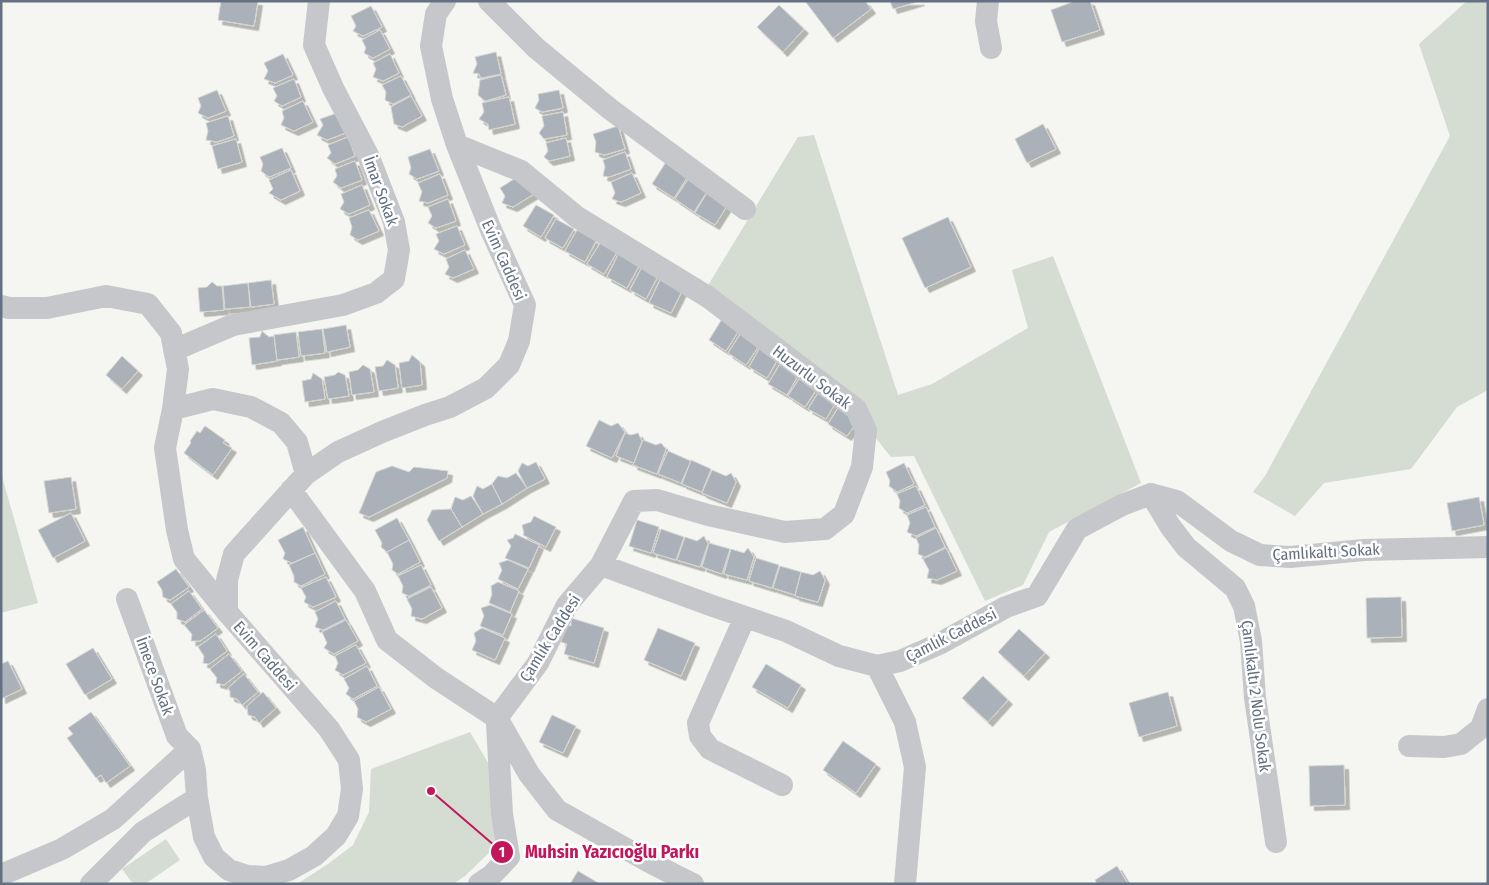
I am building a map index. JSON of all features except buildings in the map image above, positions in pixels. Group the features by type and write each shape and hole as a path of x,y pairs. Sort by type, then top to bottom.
{"street":[{"name":"İmar Sokak","path":"174,350 233,325 343,305 376,293 394,280 399,250 394,222 368,155 333,88 314,45 319,1"},
{"name":"Evim Caddesi","path":"190,749 195,770 197,798 204,837 214,857 229,870 247,876 266,877 289,870 314,856 336,836 348,816 352,789 349,760 329,729 227,612 226,580 234,554 299,482 338,452 382,432 450,407 486,388 509,365 520,341 525,305 490,230 457,145 442,99 432,46 436,14 445,1"},
{"path":"489,1 536,48 610,109 745,209"},
{"path":"988,1 986,21 991,48"},
{"name":"Huzurlu Sokak","path":"457,145 520,171 577,217 708,297 856,409 866,430 862,467 844,514 824,528 785,532 708,515 656,500 634,501 601,565"},
{"path":"1,306 8,308 47,308 106,296 148,304 170,332 178,369 173,409 165,448 177,530 184,559 227,612"},
{"path":"173,409 213,399 251,407 281,423 297,442 299,482 365,591 387,640 436,678 497,718 529,774 557,810 653,864 693,884"},
{"name":"Çamlık Caddesi","path":"497,718 538,663 567,604 601,565 786,630 839,656 877,666 900,661 939,644 1006,608 1037,596 1077,529 1122,505 1151,494"},
{"name":"Çamlıkaltı Sokak","path":"1151,494 1177,501 1231,541 1260,555 1290,556 1364,550 1488,547"},
{"name":"Çamlıkaltı 2 Nolu Sokak","path":"1151,494 1170,526 1186,547 1235,588 1244,606 1251,641 1255,698 1276,842"},
{"name":"İmece Sokak","path":"127,599 177,736 190,749"},
{"path":"745,617 698,723 700,736 710,749 782,785"},
{"path":"877,666 905,722 915,767 905,884"},
{"path":"1408,746 1444,747 1461,744 1481,728 1488,709"},
{"path":"479,884 491,876 509,857 502,814 497,718"},
{"path":"1,875 62,849 113,818 190,749"},
{"path":"91,884 143,832 197,798"}],"shaded area":[{"path":"1467,1 1488,1 1488,390 1457,407 1411,469 1324,483 1295,516 1253,492 1265,476 1450,136 1419,44"},
{"path":"814,135 898,395 932,384 1028,328 1012,270 1053,256 1141,483 1049,532 1023,585 985,601 914,456 891,457 874,436 707,287 798,137"},
{"path":"1,473 38,603 1,613"},
{"path":"470,732 490,766 499,843 465,876 453,884 297,884 353,845 369,812 371,769"},
{"path":"166,839 180,860 145,884 133,884 122,869"}],"place":[{"name":"Muhsin Yazıcıoğlu Parkı","path":"431,791"}]}
